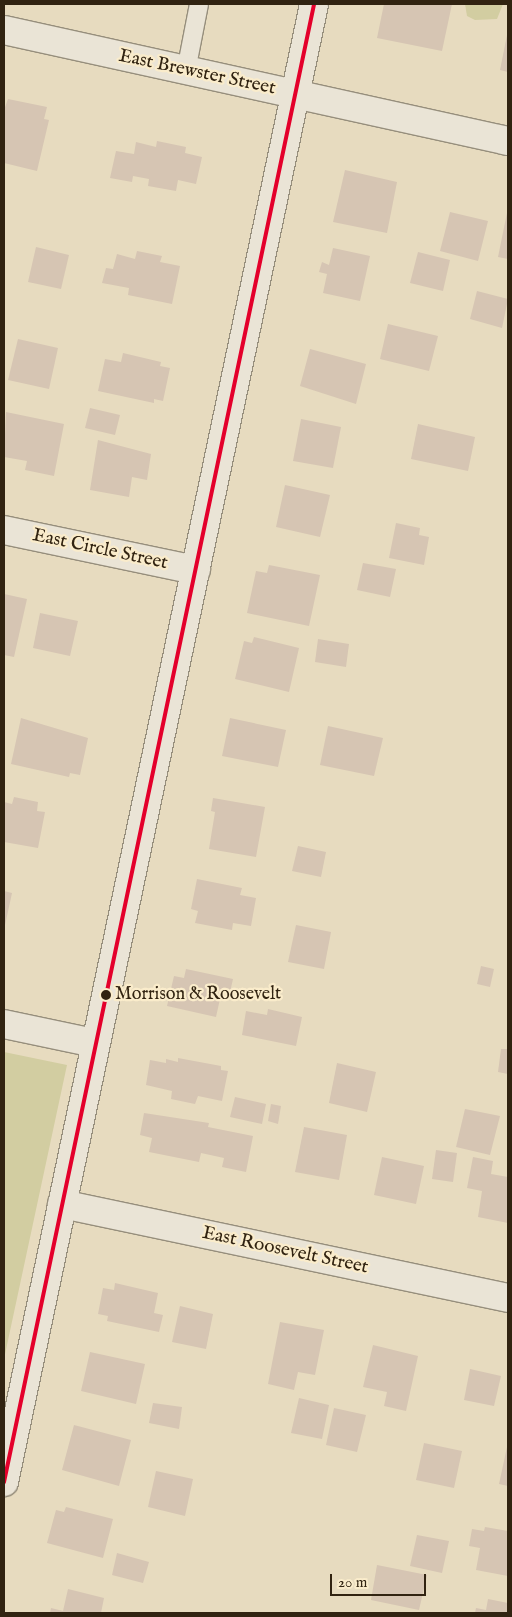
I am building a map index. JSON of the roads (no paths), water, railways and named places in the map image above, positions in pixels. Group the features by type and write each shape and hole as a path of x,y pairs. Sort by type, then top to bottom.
{"street":[{"path":"4,1482 94,1043 196,570 314,4"},
{"name":"East Brewster Street","path":"4,30 508,141"},
{"name":"East Circle Street","path":"4,530 196,570"},
{"path":"4,1024 94,1043"},
{"name":"East Roosevelt Street","path":"62,1204 508,1298"}],"lane":[{"path":"186,70 199,4"}],"place":[{"name":"Morrison & Roosevelt","path":"106,995"}]}
